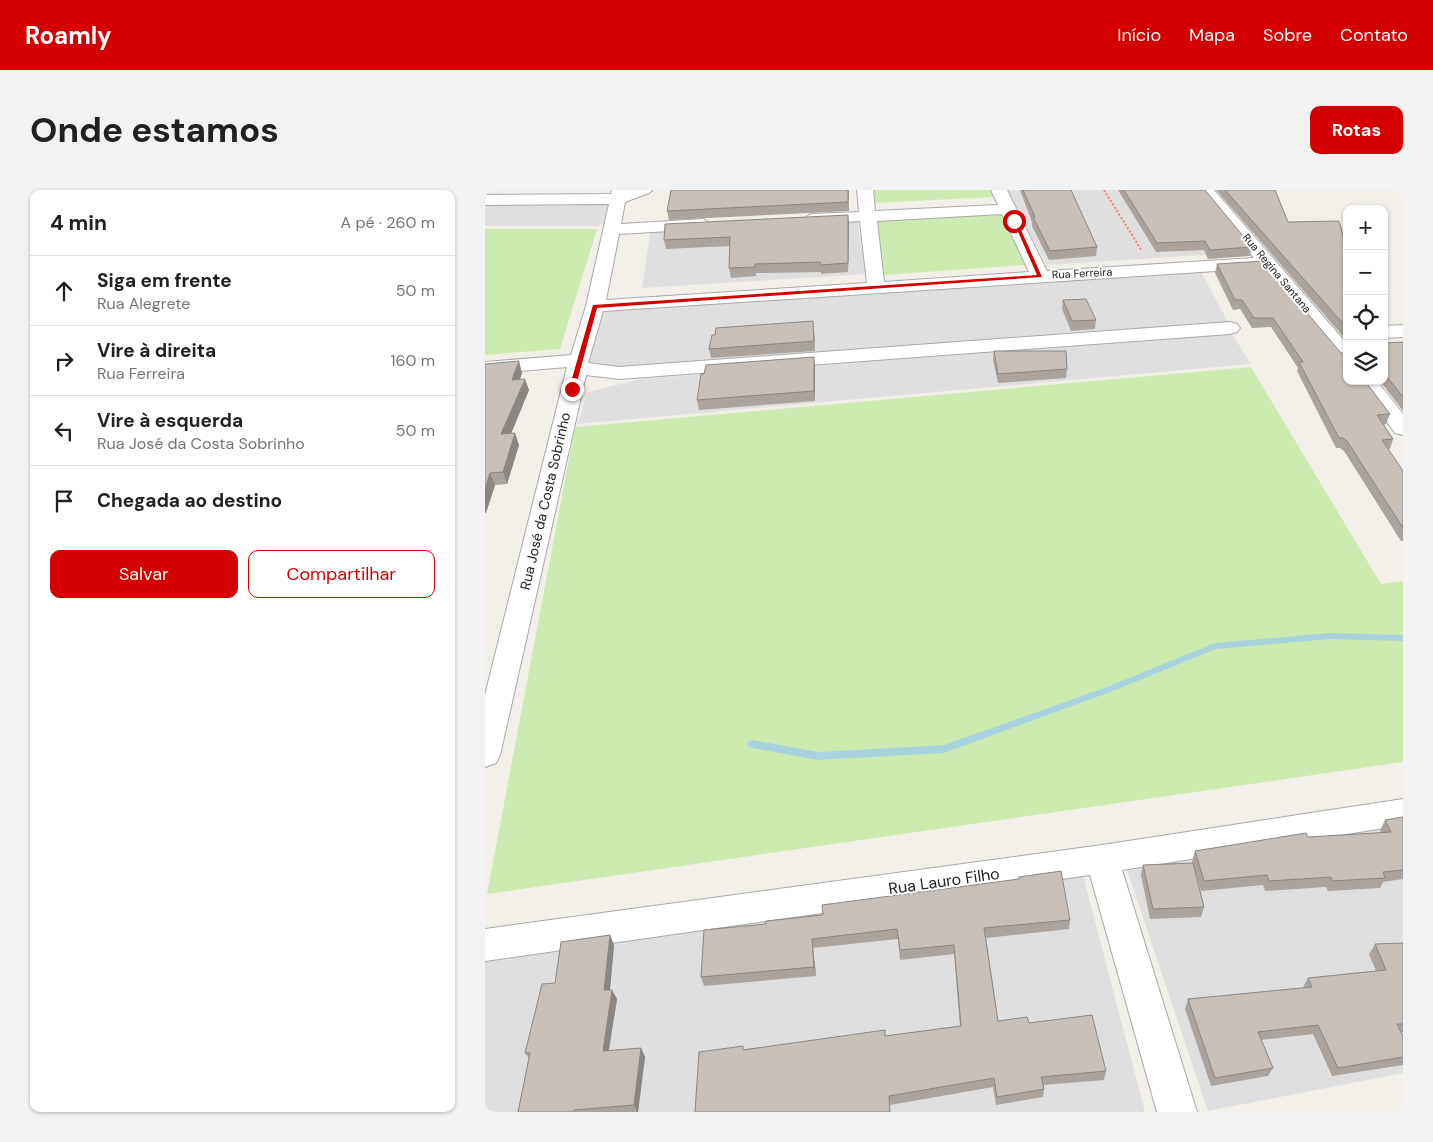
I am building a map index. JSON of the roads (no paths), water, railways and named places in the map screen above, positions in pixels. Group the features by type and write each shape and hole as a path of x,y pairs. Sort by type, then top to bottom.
{"street":[{"path":"485,200 619,194 644,190"},
{"path":"865,190 876,287"},
{"path":"999,190 1040,276"},
{"name":"Rua Regina Santana","path":"1206,190 1269,262 1338,335 1343,347"},
{"name":"Rua José da Costa Sobrinho","path":"485,755 576,372 595,306 619,194"},
{"path":"798,219 1009,209"},
{"path":"612,229 720,223"},
{"name":"Rua Ferreira","path":"595,306 1269,262"},
{"path":"485,368 619,373 1230,328"},
{"path":"1388,332 1403,331"},
{"path":"1369,385 1403,428"},
{"name":"Rua Lauro Filho","path":"485,945 1102,859 1403,812"},
{"path":"1102,859 1177,1112"}],"waterway":[{"path":"752,744 818,756 944,749 1110,689 1215,646 1330,636 1403,638"}]}
